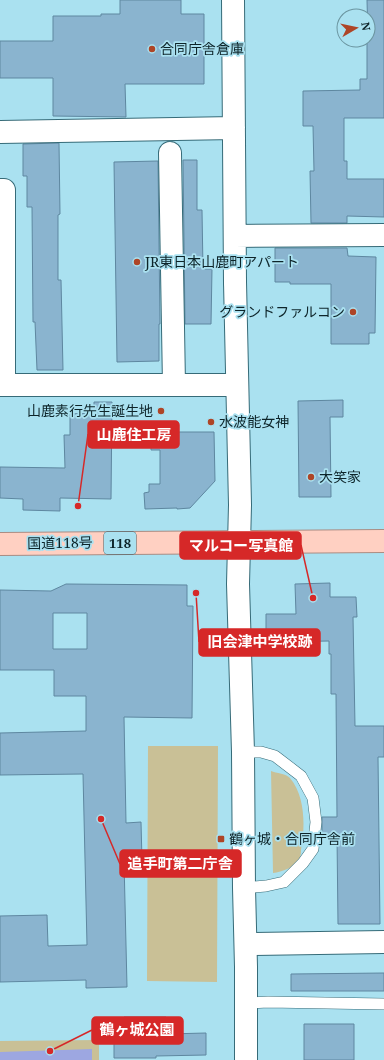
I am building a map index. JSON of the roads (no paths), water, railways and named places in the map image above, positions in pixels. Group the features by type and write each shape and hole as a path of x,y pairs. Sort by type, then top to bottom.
{"highway":[{"name":"118","path":"240,542 384,541"},
{"name":"国道118号","path":"0,544 240,542"}],"street":[{"path":"233,0 235,282 240,542 238,584 243,752 246,1060"},
{"path":"0,132 234,128"},
{"path":"170,153 174,385"},
{"path":"0,190 4,190 2,385 237,385"},
{"path":"235,236 384,235"},
{"path":"246,944 384,942"}],"lane":[{"path":"243,752 261,752 275,756 301,776 313,798 316,822 313,849 303,863 284,882 266,886 244,888"},
{"path":"246,1004 268,1002 384,1004"}],"water":[{"path":"92,1049 92,1060 0,1060 0,1052"}],"place":[{"name":"合同庁舎倉庫","path":"152,49"},
{"name":"JR東日本山鹿町アパート","path":"137,262"},
{"name":"グランドファルコン","path":"353,312"},
{"name":"山鹿素行先生誕生地","path":"161,411"},
{"name":"水波能女神","path":"211,422"},
{"name":"大笑家","path":"311,477"},
{"name":"山鹿住工房","path":"78,506"},
{"name":"旧会津中学校跡","path":"196,593"},
{"name":"マルコー写真館","path":"313,598"},
{"name":"追手町第二庁舎","path":"101,819"},
{"name":"鶴ヶ城・合同庁舎前","path":"221,839"},
{"name":"鶴ヶ城公園","path":"50,1051"}]}
